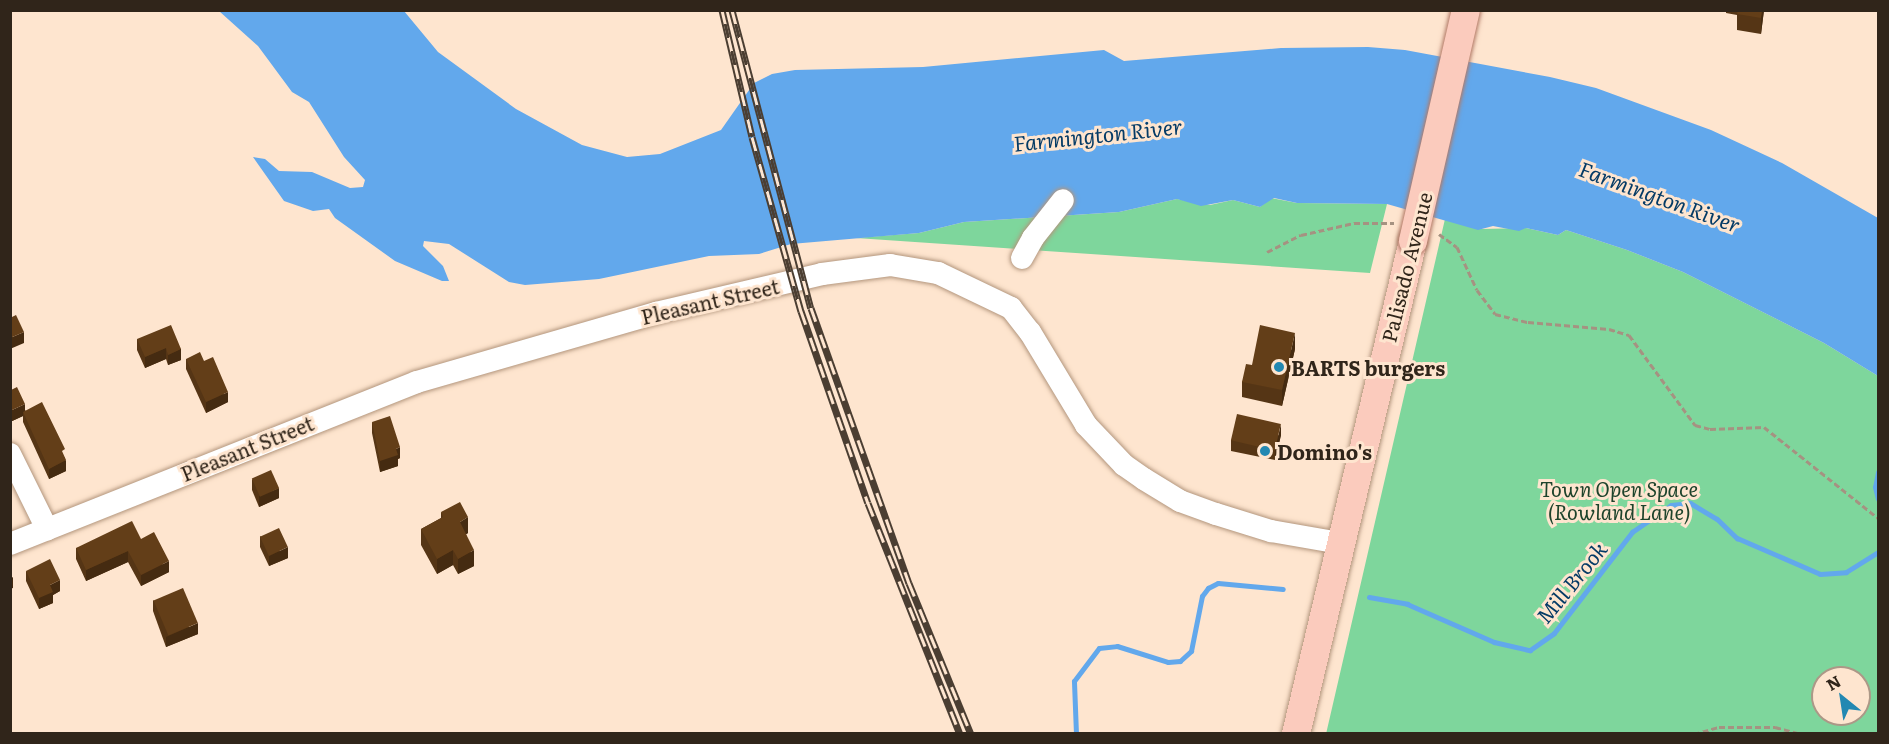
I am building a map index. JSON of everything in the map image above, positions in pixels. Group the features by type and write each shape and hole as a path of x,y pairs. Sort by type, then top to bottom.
{"main road":[{"name":"Palisado Avenue","path":"1296,734 1466,10"}],"street":[{"path":"1022,258 1033,238 1063,200"},
{"name":"Pleasant Street","path":"10,544 417,382 656,313 822,274 890,265 938,273 1011,308 1030,332 1086,425 1124,465 1144,479 1180,501 1216,514 1271,531 1340,543"},
{"path":"10,454 47,529"}],"path":[{"path":"1267,252 1301,235 1347,224 1415,232 1457,247 1482,299 1495,314 1528,322 1610,329 1629,335 1695,425 1710,429 1764,427 1878,518"},
{"path":"1694,734 1719,727 1775,727 1801,734"},
{"path":"1486,734 1503,734"}],"green space":[{"path":"1271,198 1297,203 1387,204 1370,273 856,238 919,233 964,222 1119,212 1177,199 1210,205 1233,200 1260,207"},
{"name":"Town Open Space (Rowland Lane)","path":"1445,219 1482,229 1526,228 1558,235 1566,230 1627,250 1683,272 1824,343 1878,376 1878,733 1326,734"}],"water":[{"name":"Farmington River","path":"219,11 404,11 438,52 516,109 582,145 627,157 660,154 721,130 754,83 772,74 795,70 923,67 1104,50 1124,61 1281,48 1368,47 1405,50 1550,77 1596,88 1711,130 1782,163 1878,218 1878,376 1824,343 1683,272 1627,250 1566,230 1558,235 1526,228 1519,231 1493,226 1478,230 1387,204 1297,203 1274,198 1260,207 1233,200 1201,206 1177,199 1119,212 964,222 919,233 791,244 759,254 709,256 599,279 525,285 509,282 449,244 424,241 423,246 443,266 449,281 442,281 395,261 335,218 329,209 313,211 284,201 253,157 265,159 279,171 312,172 350,188 363,187 365,180 344,157 309,102 292,92 258,46"}],"building":[{"path":"1738,10 1762,10 1761,18 1737,14"},
{"path":"16,315 24,332 10,338 10,318"},
{"path":"171,325 181,349 168,355 166,348 145,357 137,339"},
{"path":"1260,325 1295,333 1282,390 1242,382 1246,364 1252,365"},
{"path":"200,352 204,361 213,357 228,392 206,402 186,359"},
{"path":"17,387 25,404 10,411 10,389"},
{"path":"42,402 65,449 62,451 66,460 49,469 23,412"},
{"path":"1237,414 1281,424 1275,450 1231,440"},
{"path":"390,416 400,447 396,449 398,455 380,461 372,422"},
{"path":"271,470 279,488 260,497 252,479"},
{"path":"460,502 468,517 460,522 474,550 458,559 453,550 437,559 421,529 443,517 441,512"},
{"path":"132,521 141,539 154,532 169,561 141,575 128,551 86,570 76,548"},
{"path":"279,528 288,547 269,556 260,537"},
{"path":"50,559 60,580 50,585 53,592 39,598 26,571"},
{"path":"183,588 198,623 168,635 154,601"}],"waterway":[{"name":"Mill Brook","path":"1878,472 1875,487 1878,499"},
{"name":"Mill Brook","path":"1369,597 1407,604 1494,642 1530,650 1554,633 1632,532 1671,505 1690,503 1717,519 1737,538 1820,574 1846,572 1878,552"},
{"name":"Mill Brook","path":"1076,734 1074,681 1099,648 1117,646 1168,662 1180,661 1191,651 1202,596 1208,588 1218,583 1283,589"}],"railway":[{"path":"722,10 752,137 801,311 868,503 960,734"},
{"path":"732,10 811,308 909,583 971,734"}],"place":[{"name":"BARTS burgers","path":"1279,367"},
{"name":"Domino's","path":"1265,451"}]}
